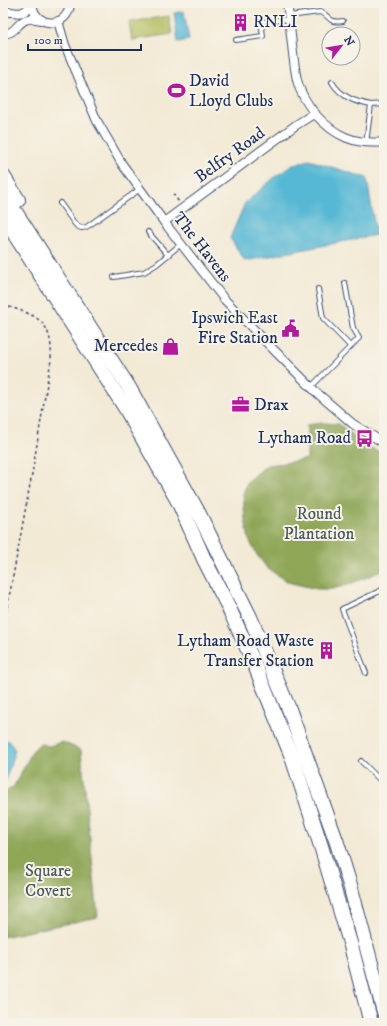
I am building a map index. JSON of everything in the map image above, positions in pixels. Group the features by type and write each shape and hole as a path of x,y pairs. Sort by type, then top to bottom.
{"highway":[{"path":"3,176 42,235 57,275"},
{"path":"3,193 128,386 200,514 250,617 289,709 337,843 350,885 384,1012"},
{"path":"3,216 126,409 178,501 254,663 297,772 343,918 372,1023"}],"street":[{"path":"3,33 10,33 29,18 50,23 58,21 68,14 70,3"},
{"path":"287,3 298,80 303,97 326,125 345,138 366,143 384,142"},
{"path":"32,4 35,13 42,20"},
{"path":"3,12 20,14 28,10 32,4"},
{"name":"The Havens","path":"58,21 65,45 97,121 122,164 164,222 224,299 311,387 353,424 384,443"},
{"name":"Belfry Road","path":"164,222 296,125 315,113"}],"lane":[{"path":"236,40 263,36 261,22 289,17 320,12 331,21 343,21"},
{"path":"332,82 335,88 353,101 371,105 384,104"},
{"path":"366,143 371,105"},
{"path":"60,203 75,224 78,227 83,228 88,226 140,188"},
{"path":"148,232 168,255"},
{"path":"114,277 144,272 157,264 181,244"},
{"path":"311,387 359,338 353,328 345,283"},
{"path":"318,289 323,318 350,346"},
{"path":"366,673 342,609 384,589"},
{"path":"361,761 384,784"}],"path":[{"path":"174,194 181,204"},
{"path":"3,305 30,313 40,319 46,329 51,349 51,360 32,474 3,630"}],"green space":[{"path":"169,16 172,34 132,40 129,22"},
{"name":"Round Plantation","path":"322,423 339,424 368,447 384,454 384,570 348,585 332,589 317,589 291,583 267,568 257,555 249,540 245,519 243,494 247,482 267,465 307,459 307,425"},
{"name":"Square Covert","path":"62,742 81,750 98,917 3,937 3,794 14,786 33,750 38,745 42,744 49,746"}],"water":[{"path":"184,11 189,40 178,42 174,13"},
{"path":"309,160 367,178 376,235 245,261 230,238 245,203 276,176 293,165"},
{"path":"3,739 9,741 15,750 3,785"}],"place":[{"name":"RNLI","path":"240,22"},
{"name":"David Lloyd Clubs","path":"176,91"},
{"name":"Ipswich East Fire Station","path":"291,328"},
{"name":"Mercedes","path":"171,346"},
{"name":"Drax","path":"241,405"},
{"name":"Lytham Road","path":"364,438"},
{"name":"Lytham Road Waste Transfer Station","path":"327,651"}]}
